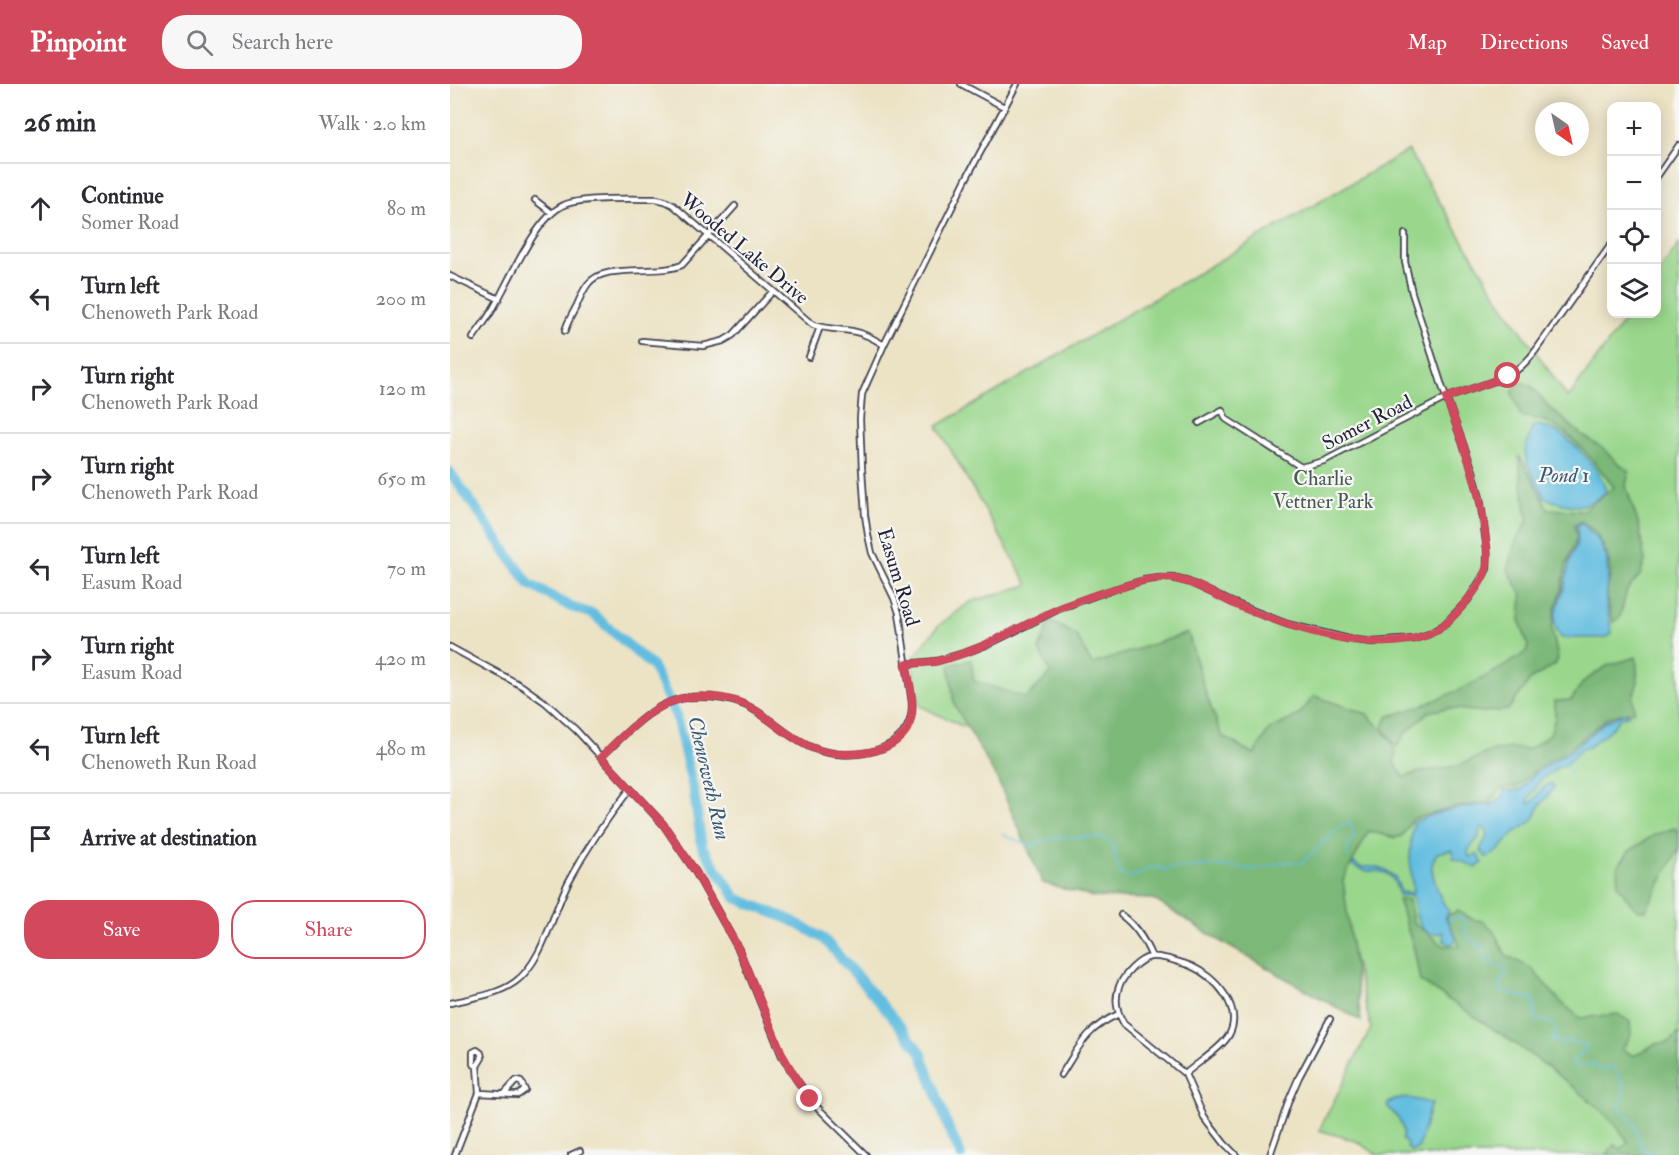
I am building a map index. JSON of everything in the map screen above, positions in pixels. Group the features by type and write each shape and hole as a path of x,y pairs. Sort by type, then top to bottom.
{"street":[{"path":"962,84 1004,107"},
{"name":"Easum Road","path":"601,757 646,716 665,704 692,697 735,701 755,711 798,741 816,749 837,754 880,749 892,744 908,728 912,710 898,614 894,598 870,545 863,493 860,405 864,387 884,345 968,175 1017,84"},
{"path":"1661,171 1679,145"},
{"name":"Wooded Lake Drive","path":"552,213 570,202 656,199 665,201 673,205 813,325 858,333 884,345"},
{"path":"473,338 499,298 525,250 552,213 535,200"},
{"path":"565,330 587,284 596,277 609,272 677,268 735,206"},
{"path":"906,664 937,661 970,651 1069,605 1144,580 1161,578 1189,582 1287,624 1349,639 1372,642 1414,639 1429,634 1444,625 1467,600 1487,568 1488,557 1478,489 1412,293 1405,262 1405,234"},
{"name":"Somer Road","path":"1199,423 1222,410 1226,418 1301,467 1324,461 1446,398 1513,373 1522,367 1607,249"},
{"path":"450,276 499,298"},
{"path":"642,341 703,346 723,341 733,335 773,291"},
{"path":"809,357 820,327"},
{"path":"450,647 522,686 546,703 601,757 674,839 695,871 739,950 783,1056 796,1079 815,1105 866,1155"},
{"path":"450,1003 491,994 514,983 525,972 539,951 569,881 630,789"},
{"path":"1121,915 1142,937 1150,957"},
{"path":"1185,1074 1225,1041 1232,1029 1230,1004 1217,985 1202,972 1180,962 1150,957 1134,967 1122,981 1116,1000 1119,1014 1124,1024 1185,1074 1204,1117 1236,1155"},
{"path":"1061,1075 1088,1034 1100,1023 1119,1014"},
{"path":"1270,1155 1299,1077 1330,1019"},
{"path":"455,1155 479,1093 477,1066"},
{"path":"479,1093 505,1093"},
{"path":"571,1155 579,1151"}],"green space":[{"name":"Charlie Vettner Park","path":"1408,150 1497,296 1568,398 1626,318 1661,318 1661,269 1679,244 1679,1155 1378,1155 1356,1141 1319,1130 1371,1028 1333,875 1067,763 960,725 920,706 911,658 938,626 970,602 1028,585 937,426"},
{"path":"1518,381 1531,386 1549,407 1629,471 1626,486 1639,526 1645,561 1640,575 1627,590 1620,617 1613,622 1607,591 1610,575 1606,552 1598,537 1581,521 1574,526 1577,537 1566,566 1552,629 1558,659 1555,665 1531,679 1508,710 1483,712 1448,708 1428,712 1404,735 1397,747 1383,728 1387,717 1459,690 1493,673 1526,652 1528,645 1520,622 1522,595 1508,570 1516,541 1528,521 1519,456 1548,509 1581,511 1614,487 1568,435 1546,422 1521,416 1512,393"},
{"path":"1050,621 1076,635 1092,664 1188,633 1206,694 1222,736 1254,754 1269,730 1299,715 1314,696 1367,714 1391,740 1396,753 1394,762 1404,777 1419,772 1457,766 1487,753 1509,748 1529,749 1550,734 1555,718 1555,701 1571,700 1584,681 1607,666 1636,657 1638,682 1633,697 1634,711 1608,717 1569,749 1539,767 1517,787 1501,788 1490,803 1456,807 1413,819 1402,836 1395,838 1369,831 1343,880 1361,1021 1225,944 1153,899 1093,897 1043,883 997,779 954,704 949,665 971,660 974,681 1026,698 1051,673 1039,650"},
{"path":"1675,828 1679,833 1679,848 1646,910 1638,910 1618,885 1617,868 1629,851 1654,835"},
{"path":"1398,899 1409,900 1413,922 1444,946 1460,946 1446,916 1458,911 1474,920 1483,921 1494,932 1506,955 1531,968 1560,1001 1580,1018 1618,1014 1630,1022 1631,1035 1622,1049 1634,1056 1655,1044 1669,1042 1679,1033 1679,1149 1677,1155 1606,1155 1614,1145 1621,1149 1628,1142 1604,1114 1538,1060 1420,981 1414,949"}],"water":[{"name":"Pond 1","path":"1538,425 1556,431 1571,442 1593,466 1606,492 1590,503 1577,506 1545,498 1527,463 1525,451 1532,427"},
{"path":"1582,523 1599,541 1607,558 1606,602 1612,633 1604,638 1562,638 1555,625 1556,612 1577,540 1576,526"},
{"path":"1625,713 1629,715 1619,719 1589,747 1581,749 1565,765 1540,781 1528,800 1529,804 1546,785 1551,783 1554,788 1541,804 1533,820 1514,833 1498,851 1486,857 1480,850 1488,835 1487,831 1481,827 1478,838 1468,851 1469,857 1477,854 1483,863 1476,867 1472,866 1453,858 1451,850 1437,853 1432,863 1432,872 1449,911 1445,918 1456,938 1454,943 1449,944 1444,941 1443,932 1428,933 1423,929 1417,917 1413,896 1399,895 1390,876 1379,871 1359,869 1352,865 1353,862 1360,867 1375,867 1387,871 1395,877 1401,892 1413,893 1410,857 1414,822 1441,812 1491,805 1500,800 1504,790 1521,790 1535,773 1573,749 1606,721"},
{"path":"1408,1098 1432,1104 1419,1147 1413,1151 1402,1140 1402,1125 1387,1106 1393,1100"}],"waterway":[{"name":"Chenoweth Run","path":"450,472 529,584 571,607 593,614 653,667 676,716 694,793 702,847 736,898 791,920 824,939 878,1000 921,1052 950,1132 961,1155"},
{"path":"1567,764 1570,775"},
{"path":"1002,833 1009,838 1033,846 1053,838 1103,838 1113,845 1121,875 1134,877 1150,868 1159,867 1164,870 1213,865 1252,869 1286,862 1302,863 1341,825 1349,823 1354,837 1349,846 1348,857"},
{"path":"1448,920 1459,917 1464,920 1465,934 1478,946 1482,946 1485,962 1491,961 1496,966 1504,967 1507,973 1499,985 1501,991 1531,998 1534,1001 1537,1020 1547,1021 1556,1028 1552,1040 1562,1043 1570,1041 1586,1046 1587,1049 1572,1060 1573,1064 1577,1066 1592,1064 1600,1070 1613,1066 1624,1088 1624,1096 1619,1107 1634,1124 1643,1149 1659,1155"}],"route":[{"path":"810,1099 783,1056 739,950 695,871 663,824 601,757 657,708 675,700 692,697 722,698 746,705 798,741 823,751 851,754 880,749 898,740 910,724 912,710 906,664 937,661 970,651 1059,609 1144,580 1173,578 1189,582 1287,624 1349,639 1372,642 1394,641 1414,639 1429,634 1444,625 1467,600 1482,579 1487,568 1488,557 1478,489 1446,398 1508,376"}]}
